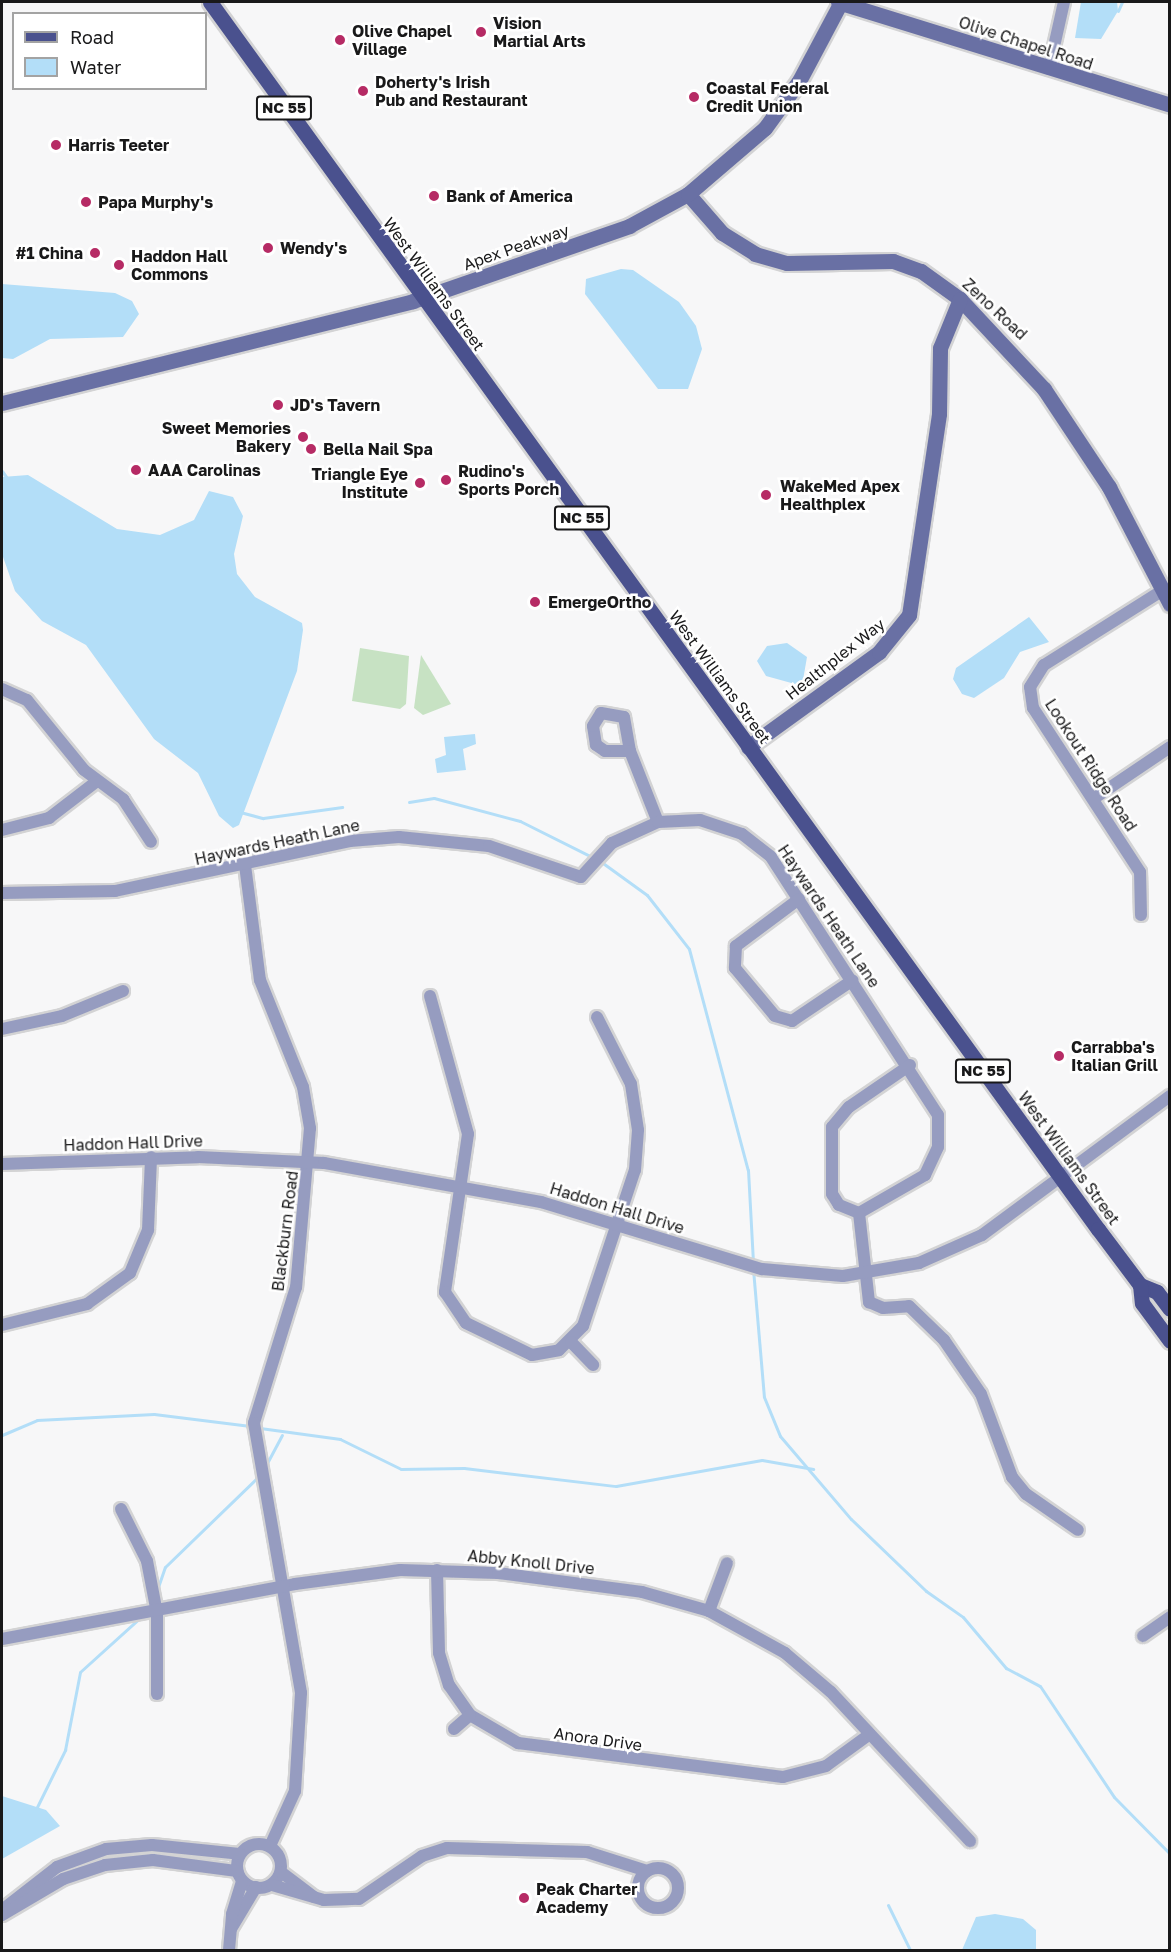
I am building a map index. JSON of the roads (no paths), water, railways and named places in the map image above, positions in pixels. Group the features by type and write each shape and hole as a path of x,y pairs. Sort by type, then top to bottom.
{"main road":[{"name":"West Williams Street","path":"210,2 1061,1178 1140,1285 1156,1292 1170,1309"},
{"name":"Apex Peakway","path":"2,403 422,298 629,226 688,195 748,145 781,109 840,2"},
{"name":"Olive Chapel Road","path":"840,2 1048,69 1170,105"},
{"name":"Zeno Road","path":"688,195 722,234 755,254 787,263 893,261 921,271 960,299 1044,389 1109,487 1166,597"},
{"name":"Healthplex Way","path":"748,747 879,652 909,615 939,414 940,348 960,299"},
{"name":"West Williams Street","path":"1140,1285 1142,1303 1170,1341"}],"street":[{"path":"1048,69 1064,2"},
{"name":"Lookout Ridge Road","path":"1141,915 1140,872 1033,708 1031,680 1044,665 1166,597"},
{"path":"2,689 27,700 96,782 123,799 151,842"},
{"path":"1093,799 1170,747"},
{"path":"630,752 658,822"},
{"path":"2,830 49,818 96,782"},
{"name":"Haywards Heath Lane","path":"2,893 115,891 246,865 350,841 421,837 489,846 581,877 612,843 658,822 700,820 742,834 771,857 910,1065 938,1115 935,1157 909,1188 859,1214"},
{"name":"Blackburn Road","path":"246,865 260,980 306,1099 309,1162 296,1287 254,1423 301,1693 302,1734 291,1807 270,1846"},
{"path":"799,899 736,946 735,968 775,1016 792,1021 854,980"},
{"path":"2,1029 62,1016 123,991"},
{"path":"430,996 439,1044 466,1122 463,1184 445,1272 452,1308 466,1323 518,1351 544,1354 571,1342 583,1326 620,1223 637,1160 637,1115 626,1069 597,1017"},
{"path":"910,1065 849,1107 832,1127 832,1194 839,1205 859,1214 869,1302 883,1308 909,1306 944,1340 981,1394 1002,1457 1020,1487 1078,1530"},
{"name":"Haddon Hall Drive","path":"2,1164 151,1157 309,1162 463,1184 620,1223 770,1271 823,1277 867,1273 946,1252 1000,1223 1170,1096"},
{"path":"2,1324 87,1304 130,1273 148,1230 151,1157"},
{"path":"571,1342 593,1365"},
{"path":"121,1509 147,1561 157,1613 157,1694"},
{"path":"709,1611 727,1563"},
{"name":"Abby Knoll Drive","path":"2,1640 157,1613 283,1586 436,1570 614,1588 709,1611 785,1653 870,1734 970,1841"},
{"name":"Anora Drive","path":"436,1570 439,1653 449,1685 470,1715 504,1738 534,1747 766,1777 826,1766 870,1734"},
{"path":"1143,1636 1170,1617"},
{"path":"454,1729 470,1715"},
{"path":"2,1910 38,1879 80,1857 152,1845 240,1854 257,1844 270,1846 280,1857 281,1872 272,1885"},
{"path":"2,1915 86,1870 153,1860 240,1876 256,1887 272,1885 314,1897 359,1899 422,1856 447,1848 606,1855 643,1875"},
{"path":"229,1950 240,1876 240,1854"},
{"path":"80,1857 86,1870"},
{"path":"281,1872 314,1897"},
{"path":"231,1929 256,1887"}],"water":[{"path":"1081,2 1117,2 1118,11 1101,39 1075,38"},
{"path":"621,269 633,270 679,302 696,326 702,349 688,389 658,389 585,294 586,279"},
{"path":"2,284 115,293 132,301 139,314 123,337 50,339 13,359 2,358"},
{"path":"28,475 117,529 160,535 194,520 209,491 233,497 243,516 234,554 237,574 255,597 302,623 303,630 297,671 239,825 233,828 219,816 198,773 154,739 86,645 42,621 15,591 2,554 2,477"},
{"path":"1029,617 1049,642 1020,652 1004,678 974,698 962,694 953,679 956,668"},
{"path":"787,643 807,657 803,680 795,684 766,676 757,661 767,646"},
{"path":"475,734 476,744 463,749 466,770 437,773 435,759 446,755 444,737"},
{"path":"2,1796 46,1810 60,1826 2,1859"},
{"path":"995,1914 1023,1919 1036,1930 1036,1950 962,1950 976,1917"}],"waterway":[{"path":"1118,11 1122,2"},
{"path":"2,471 7,478"},
{"path":"409,802 434,798 520,821 594,858"},
{"path":"240,812 263,818 342,807"},
{"path":"600,861 647,895 689,949 748,1170 753,1263"},
{"path":"753,1269 764,1397 780,1436 851,1519 926,1591 963,1617 1006,1668 1040,1686 1114,1797 1170,1854"},
{"path":"2,1435 37,1420 154,1414 250,1426"},
{"path":"260,1428 340,1439 401,1469 464,1468 616,1486 762,1460 813,1469"},
{"path":"266,1465 282,1435"},
{"path":"157,1590 165,1567 259,1476"},
{"path":"37,1807 65,1750 80,1672 142,1616"},
{"path":"888,1905 910,1950"}],"place":[{"name":"Vision Martial Arts","path":"481,32"},
{"name":"Olive Chapel Village","path":"340,40"},
{"name":"Doherty's Irish Pub and Restaurant","path":"363,91"},
{"name":"Coastal Federal Credit Union","path":"694,97"},
{"name":"Harris Teeter","path":"56,145"},
{"name":"Bank of America","path":"434,196"},
{"name":"Papa Murphy's","path":"86,202"},
{"name":"Wendy's","path":"268,248"},
{"name":"#1 China","path":"95,253"},
{"name":"Haddon Hall Commons","path":"119,265"},
{"name":"JD's Tavern","path":"278,405"},
{"name":"Sweet Memories Bakery","path":"303,437"},
{"name":"Bella Nail Spa","path":"311,449"},
{"name":"AAA Carolinas","path":"136,470"},
{"name":"Rudino's Sports Porch","path":"446,480"},
{"name":"Triangle Eye Institute","path":"420,483"},
{"name":"WakeMed Apex Healthplex","path":"766,495"},
{"name":"EmergeOrtho","path":"535,602"},
{"name":"Carrabba's Italian Grill","path":"1059,1056"},
{"name":"Peak Charter Academy","path":"524,1898"}]}
